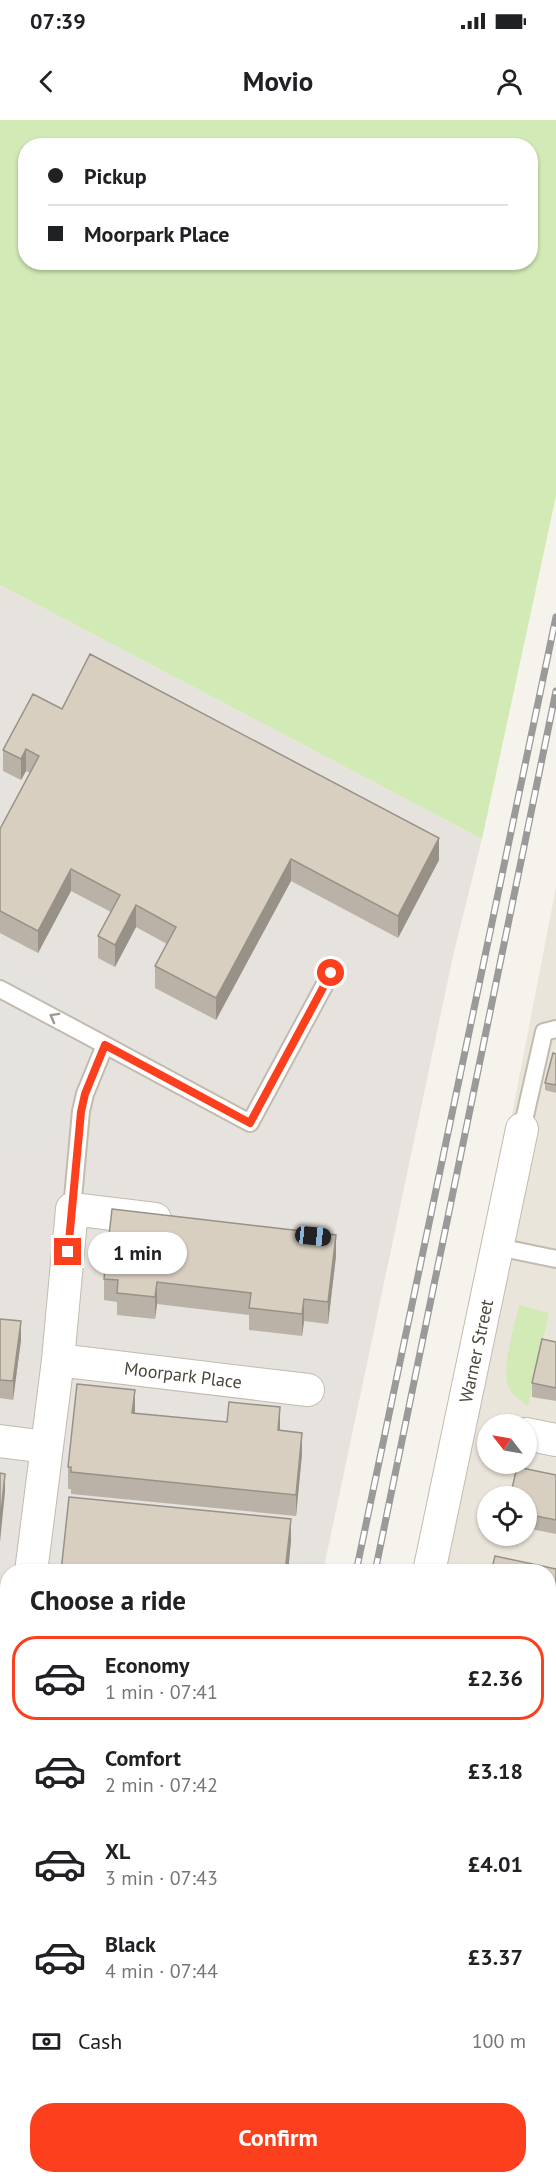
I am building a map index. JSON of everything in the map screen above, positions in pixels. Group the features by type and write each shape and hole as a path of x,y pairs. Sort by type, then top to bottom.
{"street":[{"name":"Warner Street","path":"431,1564 475,1424 498,1247 522,1129"},
{"path":"32,1564 58,1360 72,1209 186,1222"},
{"name":"Moorpark Place","path":"58,1360 308,1390"},
{"path":"537,1436 556,1440"},
{"path":"0,1441 46,1447"}],"lane":[{"path":"0,989 250,1123 331,973"},
{"path":"522,1129 544,1032 556,1029"},
{"path":"72,1209 81,1112 85,1094 105,1045"},
{"path":"498,1247 556,1259"}],"shaded area":[{"path":"0,585 482,839 453,956 325,1564 0,1564"},
{"path":"556,887 556,1564 430,1564 509,1130"},
{"path":"0,966 83,1012 63,1056 54,1134 39,1148 0,1144"}],"green space":[{"path":"0,120 556,120 556,496 482,839 0,585"},
{"path":"519,1305 549,1313 528,1406 510,1390 506,1372 511,1336"}],"building":[{"path":"90,654 439,838 398,916 291,859 216,998 155,966 176,927 136,905 115,945 98,936 120,895 71,869 38,931 0,911 0,829 39,756 26,749 21,759 3,750 33,694 62,709"},
{"path":"553,1053 556,1054 556,1085 545,1083"},
{"path":"112,1209 336,1235 328,1302 304,1299 302,1314 249,1308 251,1293 157,1282 155,1297 117,1293 118,1280 104,1279"},
{"path":"0,1319 21,1321 13,1381 0,1380"},
{"path":"542,1339 556,1342 556,1388 532,1383"},
{"path":"77,1384 135,1390 132,1413 227,1422 229,1402 280,1407 278,1430 302,1433 296,1495 71,1472 71,1467 68,1467"},
{"path":"537,1471 556,1475 556,1520 537,1516 537,1486 513,1486 515,1474 537,1474"},
{"path":"0,1473 5,1474 0,1523"},
{"path":"69,1497 291,1519 286,1564 62,1564"},
{"path":"495,1556 533,1564 493,1564"}],"railway":[{"path":"358,1564 556,617"},
{"path":"377,1564 556,691"}],"route":[{"path":"68,1252 81,1112 85,1094 105,1045 250,1123 331,973"}]}
